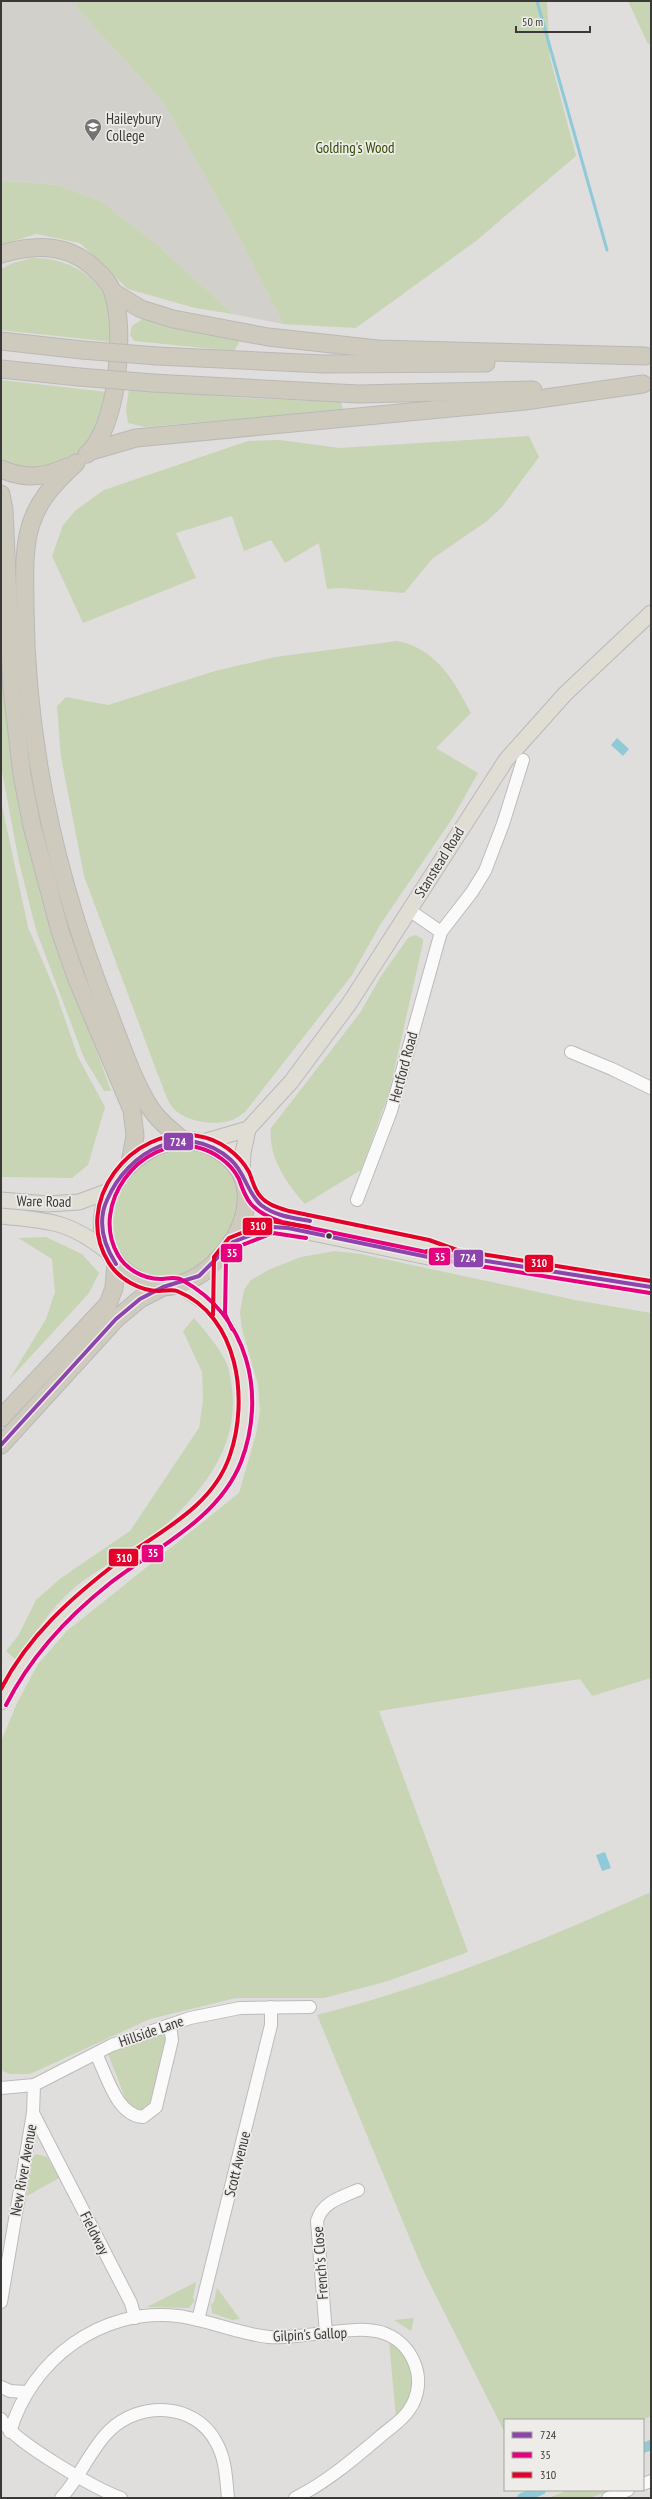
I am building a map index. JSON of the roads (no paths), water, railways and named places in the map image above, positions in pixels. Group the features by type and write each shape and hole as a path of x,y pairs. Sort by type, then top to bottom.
{"highway":[{"path":"1,254 25,247 69,252 87,261 101,275 113,292 141,309 173,319 268,337 378,349 648,356"},
{"path":"113,292 120,335 116,393 108,420 90,451 76,463 44,496 34,517 27,543 25,623 36,747 56,855 91,968 145,1098 159,1120 182,1140"},
{"path":"1,340 82,350 157,356 324,364 489,363 648,356"},
{"path":"1,369 153,383 358,394 524,390 647,383"},
{"path":"90,451 136,438 525,401 647,383"},
{"path":"1,469 14,475 35,477 54,473 76,463"},
{"path":"1,494 4,510 12,689 22,775 45,878 76,977 132,1110 135,1131 130,1163"},
{"path":"1,1418 108,1304 114,1288 111,1258 103,1233 104,1210 109,1191 130,1163 148,1150 166,1143 182,1140 203,1142 231,1160 245,1180 243,1223 232,1242 220,1258 199,1276 171,1285 140,1299 116,1320 1,1445"},
{"path":"111,1258 128,1275 143,1283 171,1285"}],"main road":[{"name":"Stanstead Road","path":"245,1180 242,1153 248,1129 291,1082 349,1004 479,798 522,740 566,694 651,613"},
{"path":"203,1142 248,1129"},
{"path":"245,1180 256,1200 275,1213 428,1246 455,1256"},
{"name":"Ware Road","path":"1,1200 48,1204 79,1202 109,1191"},
{"name":"Ware Road","path":"1,1216 41,1220 74,1228 111,1258"},
{"path":"232,1242 272,1227 428,1257 455,1256 651,1287"},
{"path":"219,1316 220,1258"},
{"path":"1,1702 25,1661 52,1627 79,1601 116,1571 208,1503 230,1473 242,1438 247,1406 244,1374 237,1350 219,1316 201,1298 171,1285"}],"street":[{"name":"Hertford Road","path":"357,1200 391,1110 441,932 472,892 485,871 503,824 523,760"},
{"path":"409,910 441,932"},
{"path":"571,1052 651,1088"},
{"name":"Scott Avenue","path":"198,2320 271,2025 271,2007"},
{"name":"Hillside Lane","path":"1,2088 34,2085 131,2037 214,2011 240,2008 310,2007"},
{"path":"96,2054 122,2105 134,2116 144,2117 156,2107 172,2040 170,2025"},
{"name":"New River Avenue","path":"1,2302 33,2113 34,2085"},
{"name":"Fieldway","path":"33,2113 50,2149 131,2303 134,2318"},
{"path":"26,2152 40,2148 50,2149"},
{"name":"French's Close","path":"326,2334 317,2221 321,2211 331,2202 358,2190"},
{"name":"Gilpin's Gallop","path":"10,2432 26,2392 48,2364 76,2341 113,2323 134,2318 165,2315 198,2320 269,2337 368,2330 387,2334 408,2351 413,2359 418,2373 418,2390 409,2410 395,2425 354,2459 295,2498"},
{"path":"1,2387 10,2391 26,2392"},
{"path":"61,2498 77,2476 90,2453 110,2430 143,2411 164,2409 194,2419 209,2431 221,2452 225,2464 228,2498"},
{"path":"1,2419 10,2432 92,2486 122,2498"},
{"path":"608,2498 626,2491"}],"water":[{"path":"617,738 629,749 623,756 611,745"},
{"path":"605,1852 611,1868 602,1871 596,1855"}],"waterway":[{"path":"537,1 607,250"},
{"path":"644,2448 651,2445"},
{"path":"522,2498 539,2491"}],"place":[{"name":"Haileybury College","path":"93,142"}],"park label":[{"name":"Golding's Wood","path":"355,147"}]}
